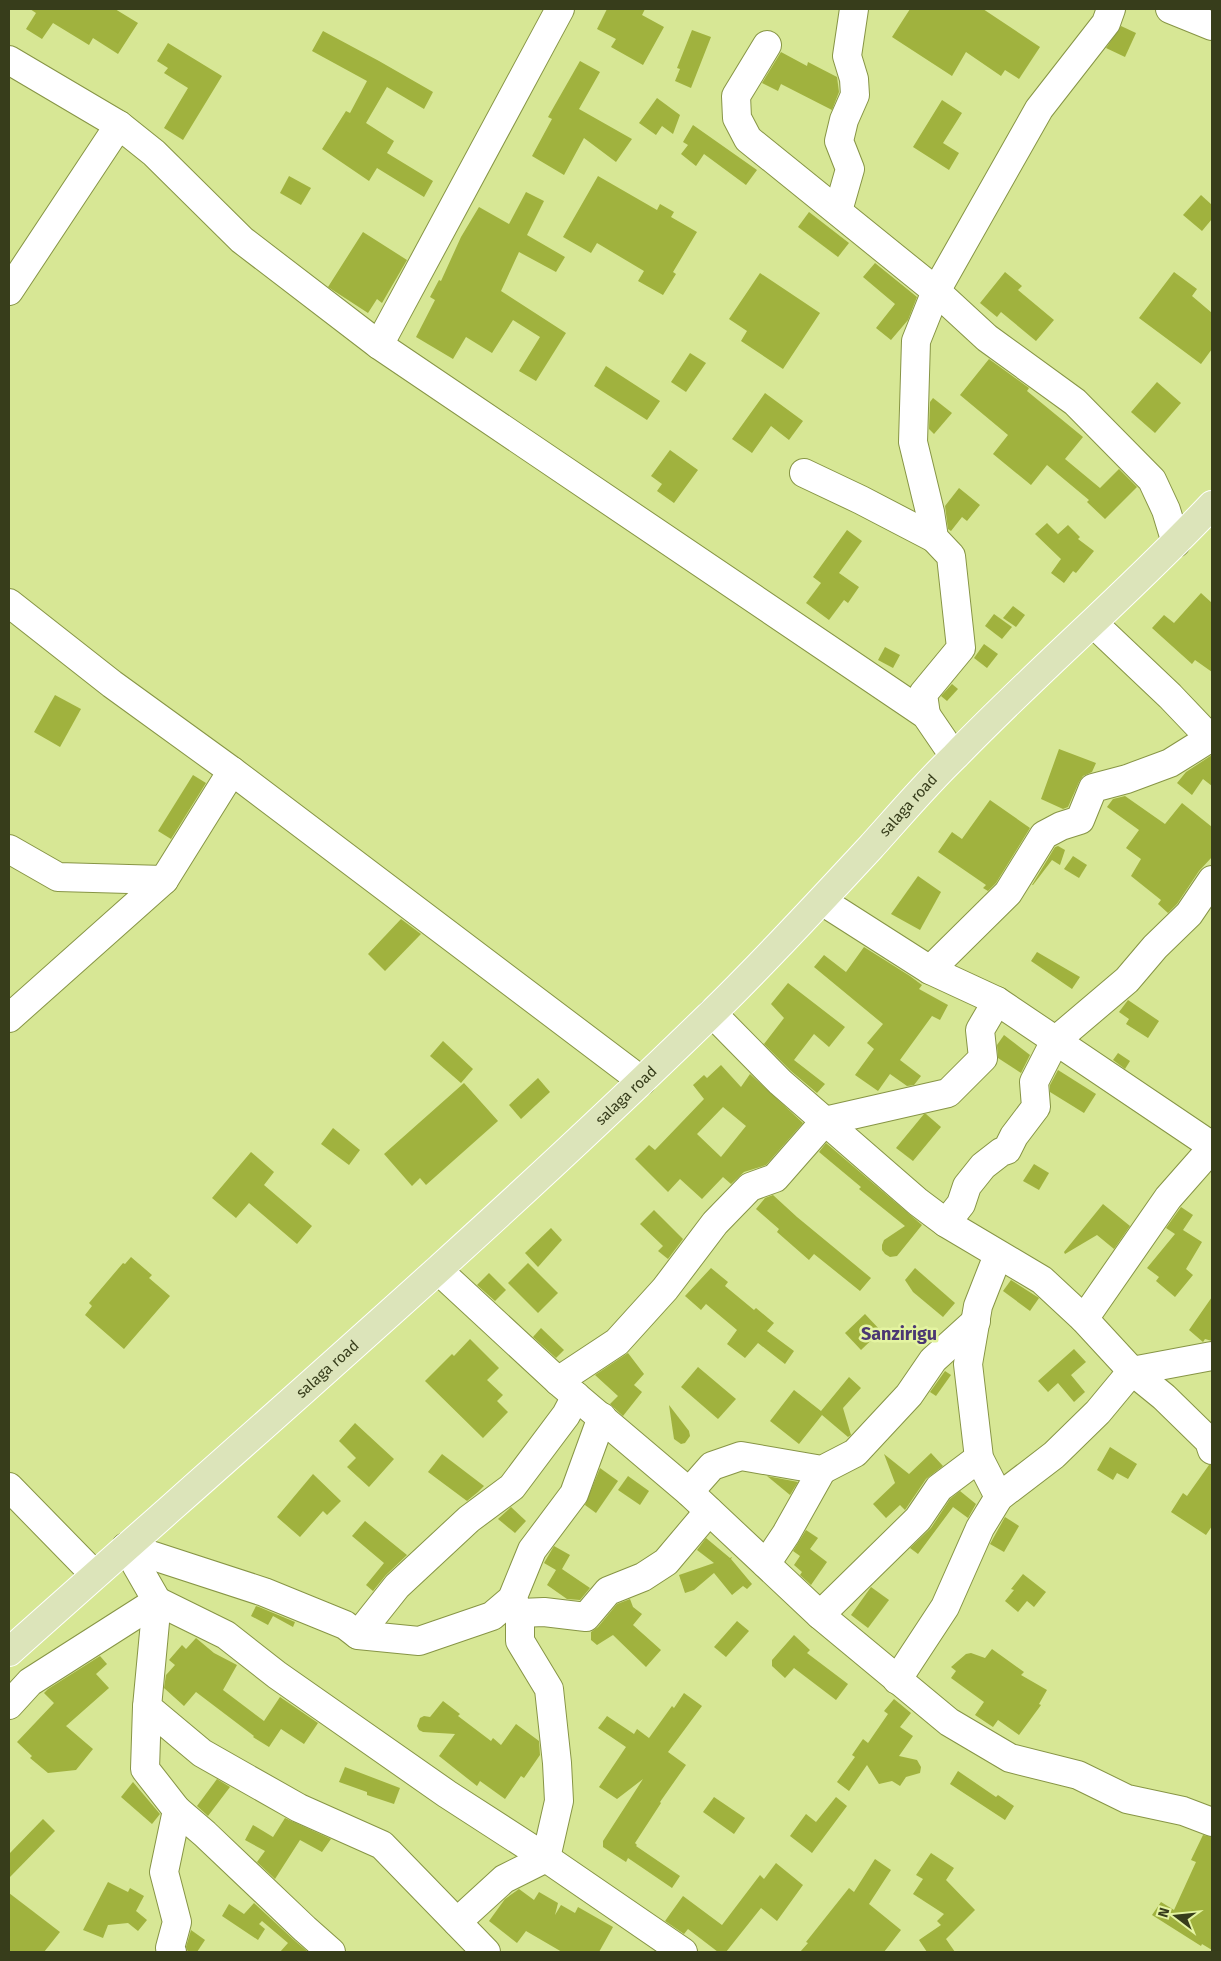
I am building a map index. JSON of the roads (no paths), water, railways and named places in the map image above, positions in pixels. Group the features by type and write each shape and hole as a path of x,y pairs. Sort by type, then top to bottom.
{"main road":[{"name":"salaga road","path":"9,1652 290,1404 642,1081 822,901 954,756 1176,543 1212,505"}],"street":[{"path":"379,345 560,9"},
{"path":"838,211 850,168 839,141 844,120 855,95 854,80 847,56 854,9"},
{"path":"934,538 930,512 913,442 916,341 936,291 1039,109 1106,23 1111,9"},
{"path":"1170,9 1212,26"},
{"path":"767,45 736,96 737,118 748,139 936,291 986,338 1075,402 1152,480 1166,510 1176,543"},
{"path":"9,60 119,125 154,153 242,240 379,345 926,715 954,756"},
{"path":"9,291 119,125"},
{"path":"804,473 934,538 952,556 961,648 923,694 926,715"},
{"path":"9,603 112,684 232,771 642,1081"},
{"path":"930,970 1008,893 1044,835 1061,826 1080,820 1093,788 1127,779 1170,763 1211,739 1170,696 1093,623"},
{"path":"9,1018 164,880 232,771"},
{"path":"9,849 58,877 164,880"},
{"path":"946,1223 961,1204 967,1186 983,1166 1001,1152 1007,1150 1014,1136 1036,1107 1034,1082 1055,1041 1127,980 1155,947 1189,914 1212,880"},
{"path":"822,901 930,970 997,1001 1212,1147 1168,1198 1084,1319"},
{"path":"358,1635 397,1586 469,1519 512,1487 566,1415 567,1388 617,1342 666,1289 715,1223 750,1187 775,1178 825,1121 948,1093 983,1058 980,1030 997,1001"},
{"path":"712,1013 780,1082 918,1202 946,1223 1042,1280 1084,1319 1132,1371 1164,1397 1209,1441 1212,1450"},
{"path":"998,1255 978,1306 968,1364 979,1458 999,1497"},
{"path":"438,1270 567,1388 689,1492 820,1615 949,1722 1010,1758 1078,1775 1127,1799 1183,1810 1212,1822"},
{"path":"766,1564 786,1534 822,1470 856,1453 909,1395 933,1360 976,1321"},
{"path":"897,1680 945,1607 980,1528 999,1497 1054,1454 1098,1412 1132,1371 1212,1356"},
{"path":"546,1858 559,1802 549,1690 520,1641 516,1606 532,1550 574,1494 602,1417"},
{"path":"689,1492 712,1466 742,1456 822,1470"},
{"path":"820,1615 918,1519 939,1488 979,1458"},
{"path":"9,1487 95,1575"},
{"path":"126,1547 264,1592 345,1625 358,1635 418,1641 516,1606 544,1612 586,1617 608,1591 643,1577 666,1562 709,1511"},
{"path":"126,1547 157,1600 226,1635 276,1675 446,1794 546,1858 683,1952"},
{"path":"9,1705 30,1682 157,1600"},
{"path":"157,1600 147,1707 145,1769 177,1810 205,1834 303,1941 331,1952"},
{"path":"147,1707 202,1753 299,1808 382,1845 486,1952"},
{"path":"172,1952 170,1948 177,1922 164,1872 177,1810"},
{"path":"457,1922 504,1879 546,1858"}],"district":[{"name":"Sanzirigu","path":"899,1334"}]}
